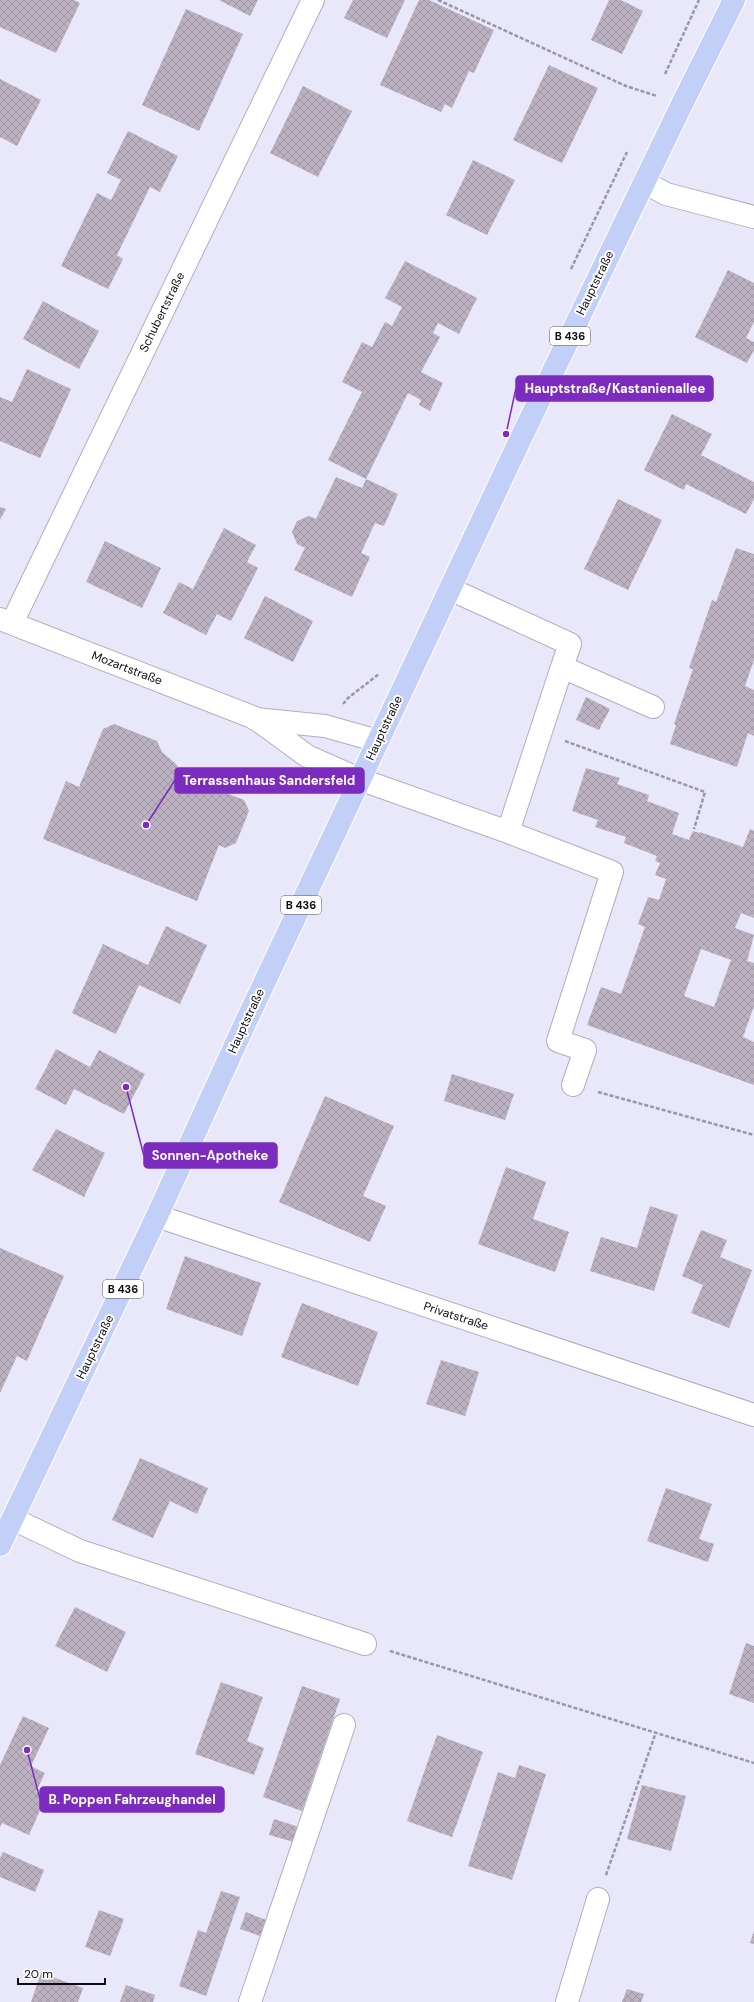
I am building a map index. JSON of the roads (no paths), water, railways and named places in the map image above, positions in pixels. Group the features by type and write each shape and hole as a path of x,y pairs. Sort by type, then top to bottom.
{"main road":[{"name":"Hauptstraße","path":"5,1530 157,1216 359,779 644,182 734,0"}],"street":[{"name":"Schubertstraße","path":"6,621 313,0"},
{"path":"644,182 666,194 754,217"},
{"path":"450,589 570,644 508,832"},
{"name":"Mozartstraße","path":"6,621 255,718 326,726 378,741"},
{"path":"562,667 653,707"},
{"name":"Mozartstraße","path":"255,718 307,756 359,779 508,832 612,872 558,1041 585,1050 573,1085"},
{"name":"Privatstraße","path":"157,1216 754,1415"},
{"path":"5,1530 80,1551 158,1578 242,1602 364,1644"},
{"path":"250,2002 344,1725"},
{"path":"567,2002 598,1899"}],"place":[{"name":"Hauptstraße/Kastanienallee","path":"506,434"},
{"name":"Terrassenhaus Sandersfeld","path":"146,825"},
{"name":"Sonnen-Apotheke","path":"126,1087"},
{"name":"B. Poppen Fahrzeughandel","path":"27,1750"}]}
